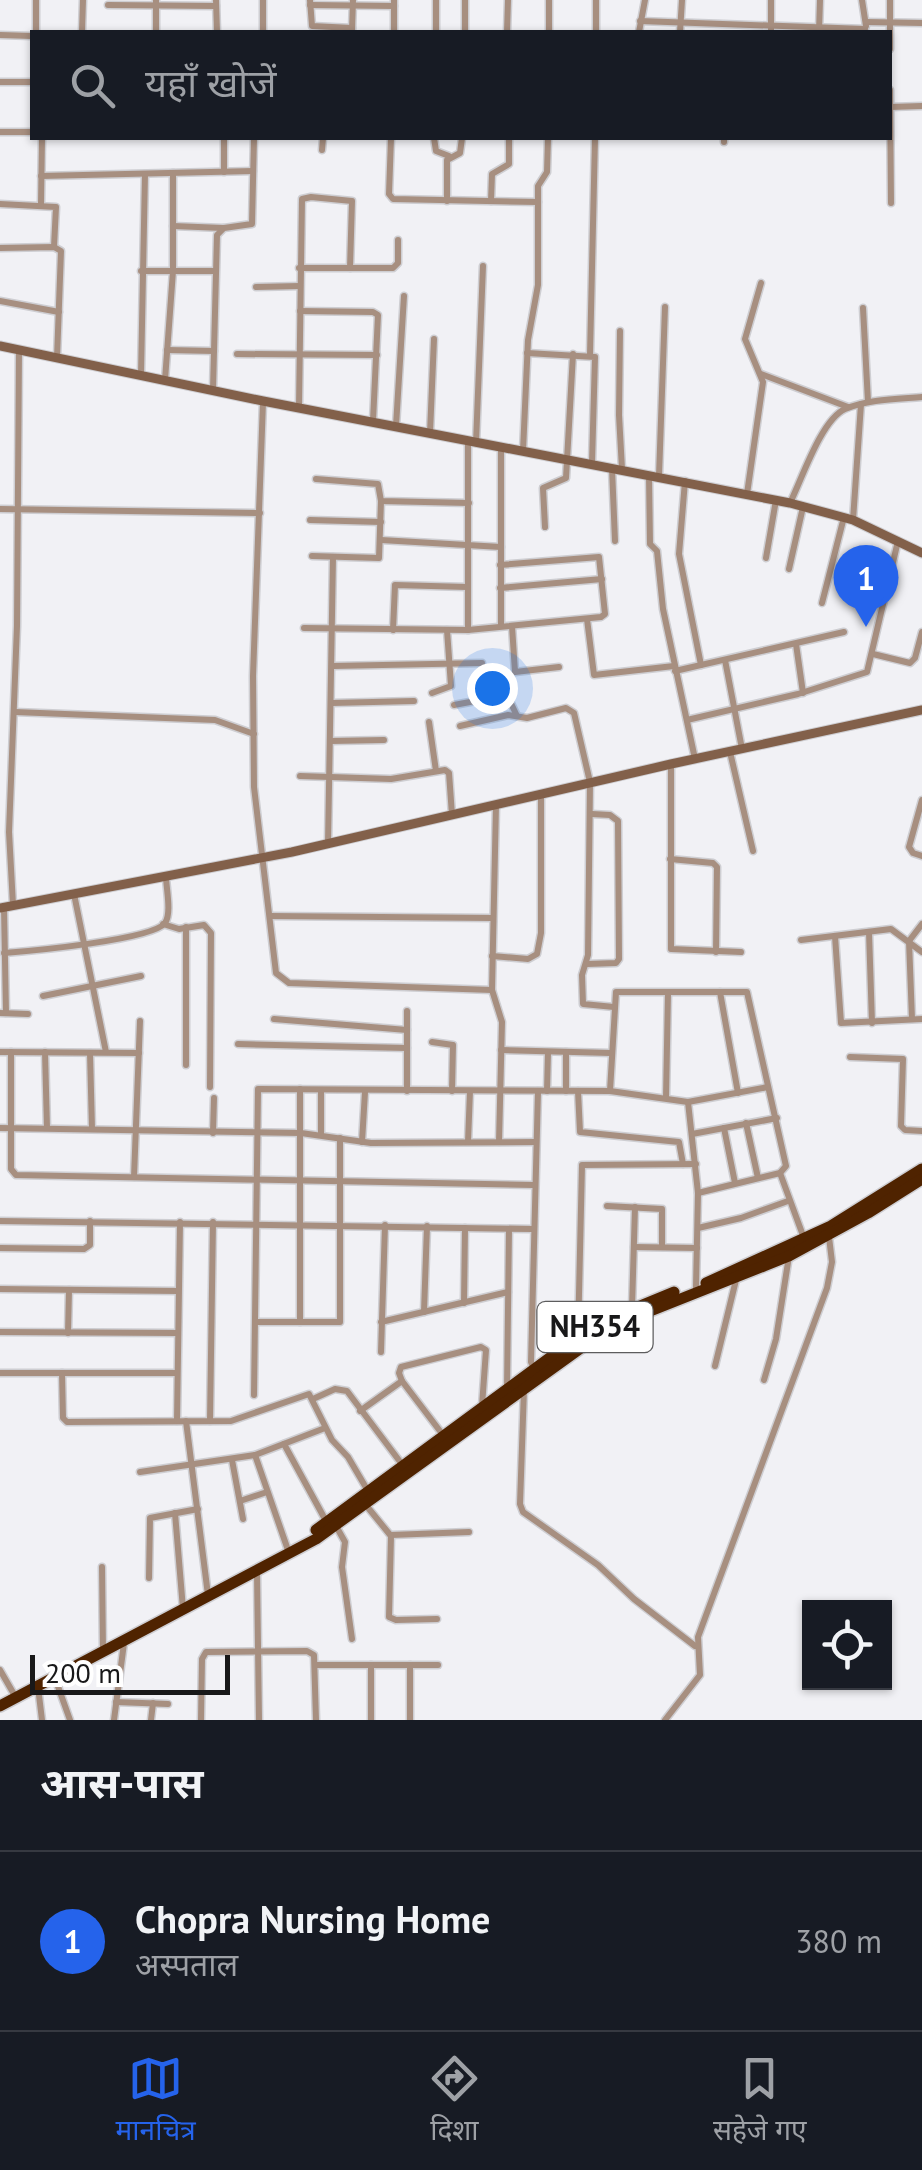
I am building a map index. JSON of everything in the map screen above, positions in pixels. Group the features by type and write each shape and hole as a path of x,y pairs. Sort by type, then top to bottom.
{"highway":[{"name":"NH354","path":"405,1469 507,1390 610,1327 790,1256 922,1169"},
{"name":"NH354","path":"0,1706 304,1544 524,1388 578,1337 632,1308 829,1235 922,1178"}],"street":[{"path":"34,30 36,0"},
{"path":"82,30 83,0"},
{"path":"262,0 263,30"},
{"path":"436,0 436,30"},
{"path":"464,0 465,30"},
{"path":"507,30 508,0"},
{"path":"549,0 549,30"},
{"path":"596,0 596,30"},
{"path":"639,30 646,0"},
{"path":"680,28 682,0"},
{"path":"771,0 772,30"},
{"path":"819,30 820,0"},
{"path":"862,0 866,28"},
{"path":"890,0 890,30"},
{"path":"353,2 352,30 312,26 310,2 353,2 394,3 394,30"},
{"path":"156,3 156,30"},
{"path":"108,4 216,3 217,30"},
{"path":"640,21 680,28 772,30 922,24"},
{"path":"0,35 30,34"},
{"path":"0,82 30,82"},
{"path":"892,106 922,106"},
{"path":"0,132 30,132"},
{"path":"41,204 42,140"},
{"path":"224,140 224,172"},
{"path":"173,226 224,228 252,224 254,140"},
{"path":"322,150 324,140"},
{"path":"391,140 390,197 396,200 538,202"},
{"path":"434,140 436,150 450,156"},
{"path":"447,201 446,162 460,153 462,140"},
{"path":"491,201 492,174 509,164 509,140"},
{"path":"523,451 527,353 538,296 539,184 548,169 548,140"},
{"path":"590,355 595,140"},
{"path":"890,140 891,203"},
{"path":"42,176 253,171"},
{"path":"165,380 173,271 174,173"},
{"path":"141,375 144,174"},
{"path":"299,407 302,202 310,196 352,200 350,268"},
{"path":"0,204 41,204 57,209 54,248"},
{"path":"212,390 217,235 224,228"},
{"path":"299,268 396,266 398,240"},
{"path":"0,248 54,248 61,252 56,358"},
{"path":"468,630 469,503 483,266"},
{"path":"141,271 215,272"},
{"path":"747,494 762,389 760,374 744,339 761,283"},
{"path":"256,287 300,286"},
{"path":"396,426 404,296"},
{"path":"0,301 59,312"},
{"path":"665,306 650,544 657,552 662,609 694,759"},
{"path":"822,603 848,518 865,403 862,308"},
{"path":"300,311 376,313 373,421"},
{"path":"615,541 620,332"},
{"path":"430,433 434,339"},
{"path":"0,346 790,503 848,518 922,552"},
{"path":"19,350 15,712 3,1013 28,1014"},
{"path":"167,350 214,352"},
{"path":"527,353 595,357 592,463"},
{"path":"237,354 376,355"},
{"path":"546,527 544,488 566,479 573,354"},
{"path":"760,374 849,408"},
{"path":"790,503 828,426 839,412 865,403 922,396"},
{"path":"263,401 253,676 255,801 276,973 289,983 492,990"},
{"path":"501,626 502,447"},
{"path":"312,556 376,559 381,554 378,484 316,479"},
{"path":"685,481 679,554 701,665"},
{"path":"766,558 776,500"},
{"path":"381,501 469,503"},
{"path":"789,569 803,506"},
{"path":"0,509 260,513"},
{"path":"310,520 380,522"},
{"path":"381,540 501,547"},
{"path":"686,720 804,692 870,669 898,540"},
{"path":"328,844 333,557"},
{"path":"304,628 468,630 601,618 604,614 599,557 500,565"},
{"path":"500,588 602,579"},
{"path":"393,630 396,585 467,587"},
{"path":"587,619 594,675 701,665 844,632"},
{"path":"512,626 515,672 559,668"},
{"path":"432,693 450,688 448,630"},
{"path":"873,654 910,663 922,632"},
{"path":"796,644 804,692"},
{"path":"725,660 742,750"},
{"path":"333,666 482,663"},
{"path":"454,705 507,695 517,716"},
{"path":"332,703 414,701"},
{"path":"460,726 505,715 525,718 572,710 590,782 592,814 583,1004 614,1008"},
{"path":"6,907 328,844 922,710"},
{"path":"15,712 215,720 254,734"},
{"path":"429,722 436,771"},
{"path":"331,741 384,740"},
{"path":"730,752 753,851"},
{"path":"671,764 671,949 741,952"},
{"path":"300,776 390,779 436,771 448,773 452,815"},
{"path":"492,956 528,958 537,954 541,933 541,794"},
{"path":"922,800 909,847 922,856"},
{"path":"496,804 492,990 502,1015 500,1142"},
{"path":"587,964 616,963 619,959 618,821 610,815 592,814"},
{"path":"670,859 712,863 717,867 716,952"},
{"path":"163,924 168,916 166,875"},
{"path":"74,894 106,1052"},
{"path":"270,916 492,918"},
{"path":"4,952 85,944 163,924 204,926 211,933 210,1087"},
{"path":"912,1019 909,940 922,924"},
{"path":"186,927 186,1066"},
{"path":"801,940 891,930 922,952"},
{"path":"869,932 872,1023"},
{"path":"834,936 840,1021 844,1025 922,1019"},
{"path":"43,996 142,976"},
{"path":"610,1091 614,995 618,991 747,992 786,1166 780,1173 698,1193"},
{"path":"720,992 738,1093"},
{"path":"666,1098 668,993"},
{"path":"407,1011 407,1092"},
{"path":"274,1019 407,1030"},
{"path":"134,1177 140,1021"},
{"path":"432,1042 453,1045 452,1092"},
{"path":"238,1044 407,1048"},
{"path":"501,1050 611,1053"},
{"path":"0,1052 139,1053"},
{"path":"11,1052 11,1169 16,1175 533,1185"},
{"path":"45,1052 47,1128"},
{"path":"548,1052 548,1091"},
{"path":"566,1052 566,1091"},
{"path":"90,1053 92,1128"},
{"path":"850,1056 903,1059 901,1126 922,1131"},
{"path":"254,1395 258,1090 610,1091 688,1102 768,1087"},
{"path":"300,1089 300,1322"},
{"path":"320,1135 322,1090"},
{"path":"537,1373 531,1362 538,1091"},
{"path":"578,1091 580,1132 679,1142 683,1164"},
{"path":"362,1142 365,1092"},
{"path":"468,1142 470,1092"},
{"path":"213,1133 214,1098"},
{"path":"688,1102 698,1193 696,1287"},
{"path":"692,1134 776,1118"},
{"path":"746,1124 758,1178"},
{"path":"0,1128 301,1133 362,1142 536,1142"},
{"path":"724,1128 736,1183"},
{"path":"255,1322 340,1322 340,1138"},
{"path":"578,1337 582,1164 696,1164"},
{"path":"780,1173 806,1243"},
{"path":"698,1228 788,1201"},
{"path":"607,1206 664,1211 662,1248"},
{"path":"632,1308 635,1208"},
{"path":"0,1221 533,1229"},
{"path":"0,1248 84,1250 90,1245 90,1221"},
{"path":"180,1222 176,1374 208,1596"},
{"path":"210,1421 213,1222"},
{"path":"380,1352 385,1225"},
{"path":"424,1312 427,1226"},
{"path":"464,1303 465,1228"},
{"path":"507,1390 508,1229"},
{"path":"665,1720 700,1675 696,1647 828,1288 832,1262 829,1235"},
{"path":"634,1247 697,1248"},
{"path":"764,1380 790,1256"},
{"path":"715,1366 736,1279"},
{"path":"0,1289 178,1290"},
{"path":"68,1290 68,1332"},
{"path":"381,1322 508,1292"},
{"path":"0,1332 177,1333"},
{"path":"444,1436 402,1381 401,1367 482,1347 486,1350 482,1408"},
{"path":"0,1373 176,1374"},
{"path":"62,1373 64,1421 238,1420 306,1394 325,1428 352,1463 366,1497 391,1535 389,1617 437,1619"},
{"path":"360,1411 402,1381"},
{"path":"524,1388 520,1504 524,1512 598,1564 696,1647"},
{"path":"312,1399 343,1389 405,1469"},
{"path":"140,1472 256,1455 325,1428"},
{"path":"284,1444 345,1542 342,1567 352,1639"},
{"path":"256,1455 289,1553"},
{"path":"232,1460 242,1519"},
{"path":"240,1502 267,1492"},
{"path":"149,1578 149,1521 154,1516 198,1510"},
{"path":"175,1512 183,1610"},
{"path":"391,1535 469,1532"},
{"path":"102,1567 103,1652"},
{"path":"256,1571 259,1720"},
{"path":"114,1720 124,1641"},
{"path":"201,1720 204,1654 307,1651 314,1654 316,1665 316,1720"},
{"path":"316,1665 438,1665"},
{"path":"371,1665 371,1720"},
{"path":"410,1665 410,1720"},
{"path":"0,1670 16,1698"},
{"path":"55,1677 70,1720"},
{"path":"38,1686 42,1720"},
{"path":"116,1702 168,1704"},
{"path":"151,1720 153,1703"}],"place":[{"name":"Chopra Nursing Home","path":"866,627"}]}
